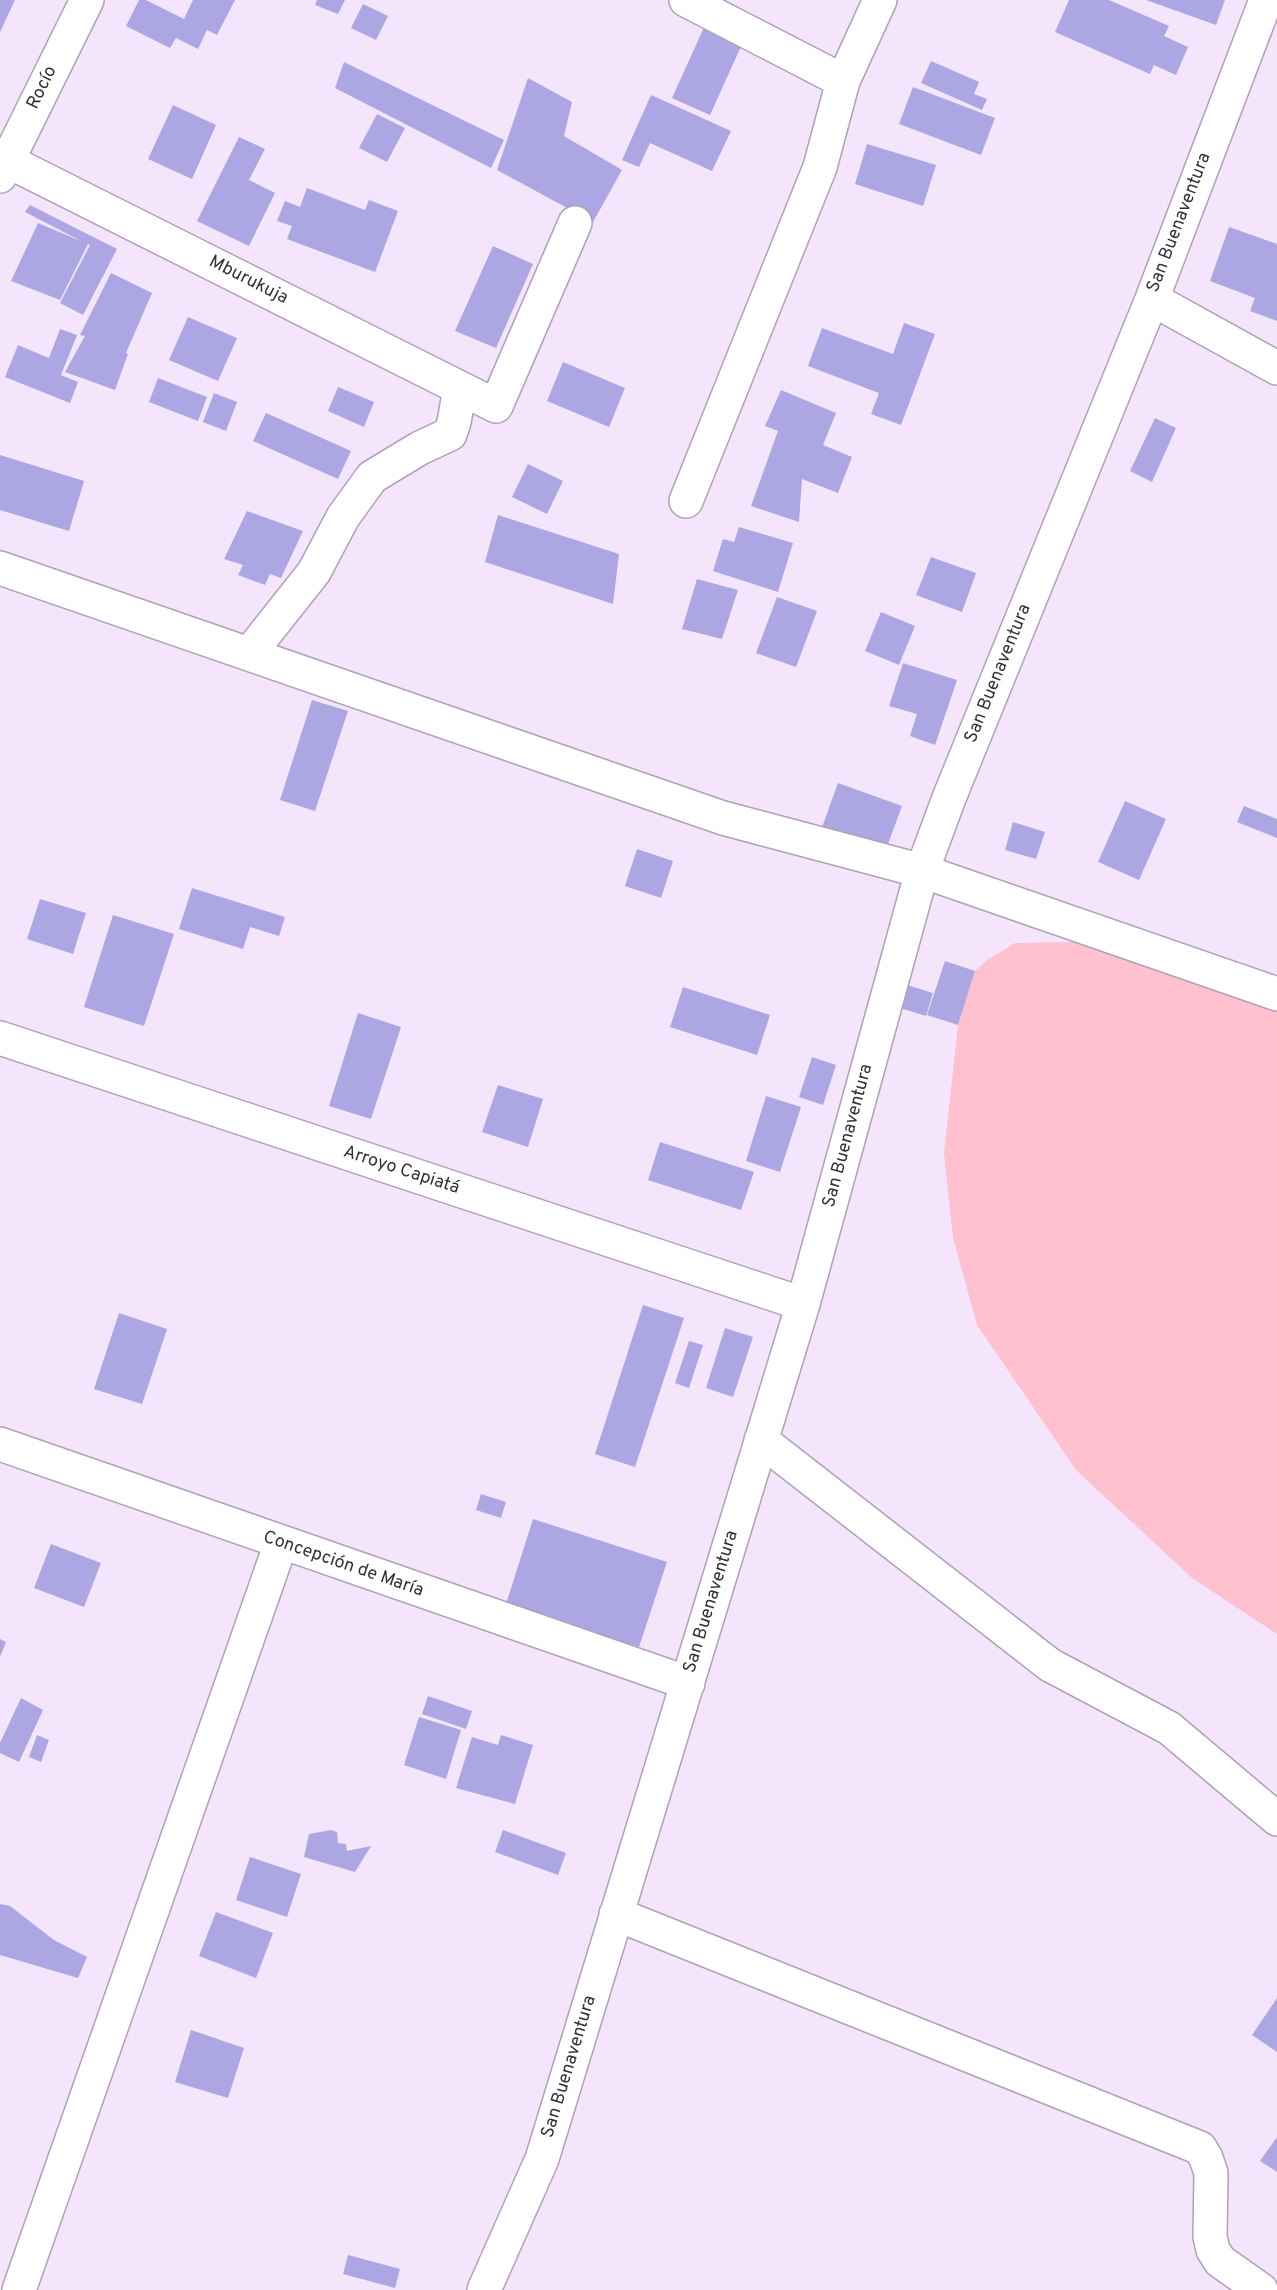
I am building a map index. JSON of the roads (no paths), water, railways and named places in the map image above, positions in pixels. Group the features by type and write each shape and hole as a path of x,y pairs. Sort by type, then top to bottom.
{"street":[{"name":"Rocío","path":"2,165 87,0"},
{"path":"686,0 843,81"},
{"path":"686,501 820,167 843,81 880,0"},
{"name":"San Buenaventura","path":"484,2290 542,2159 803,1304 922,871 949,798 1152,299 1266,0"},
{"name":"Mburukuja","path":"2,165 496,406 575,223"},
{"path":"1152,299 1277,368"},
{"path":"249,654 314,572 343,517 372,477 420,448 450,434 460,388"},
{"path":"0,568 723,818 922,871 1277,994"},
{"name":"Arroyo Capiatá","path":"0,1038 803,1304"},
{"path":"761,1440 1050,1665 1169,1728 1277,1819"},
{"name":"Concepción de María","path":"0,1444 281,1544 687,1683"},
{"path":"19,2290 281,1544"},
{"path":"616,1914 1200,2148 1211,2173 1210,2237 1213,2250 1220,2261 1261,2290"}]}
